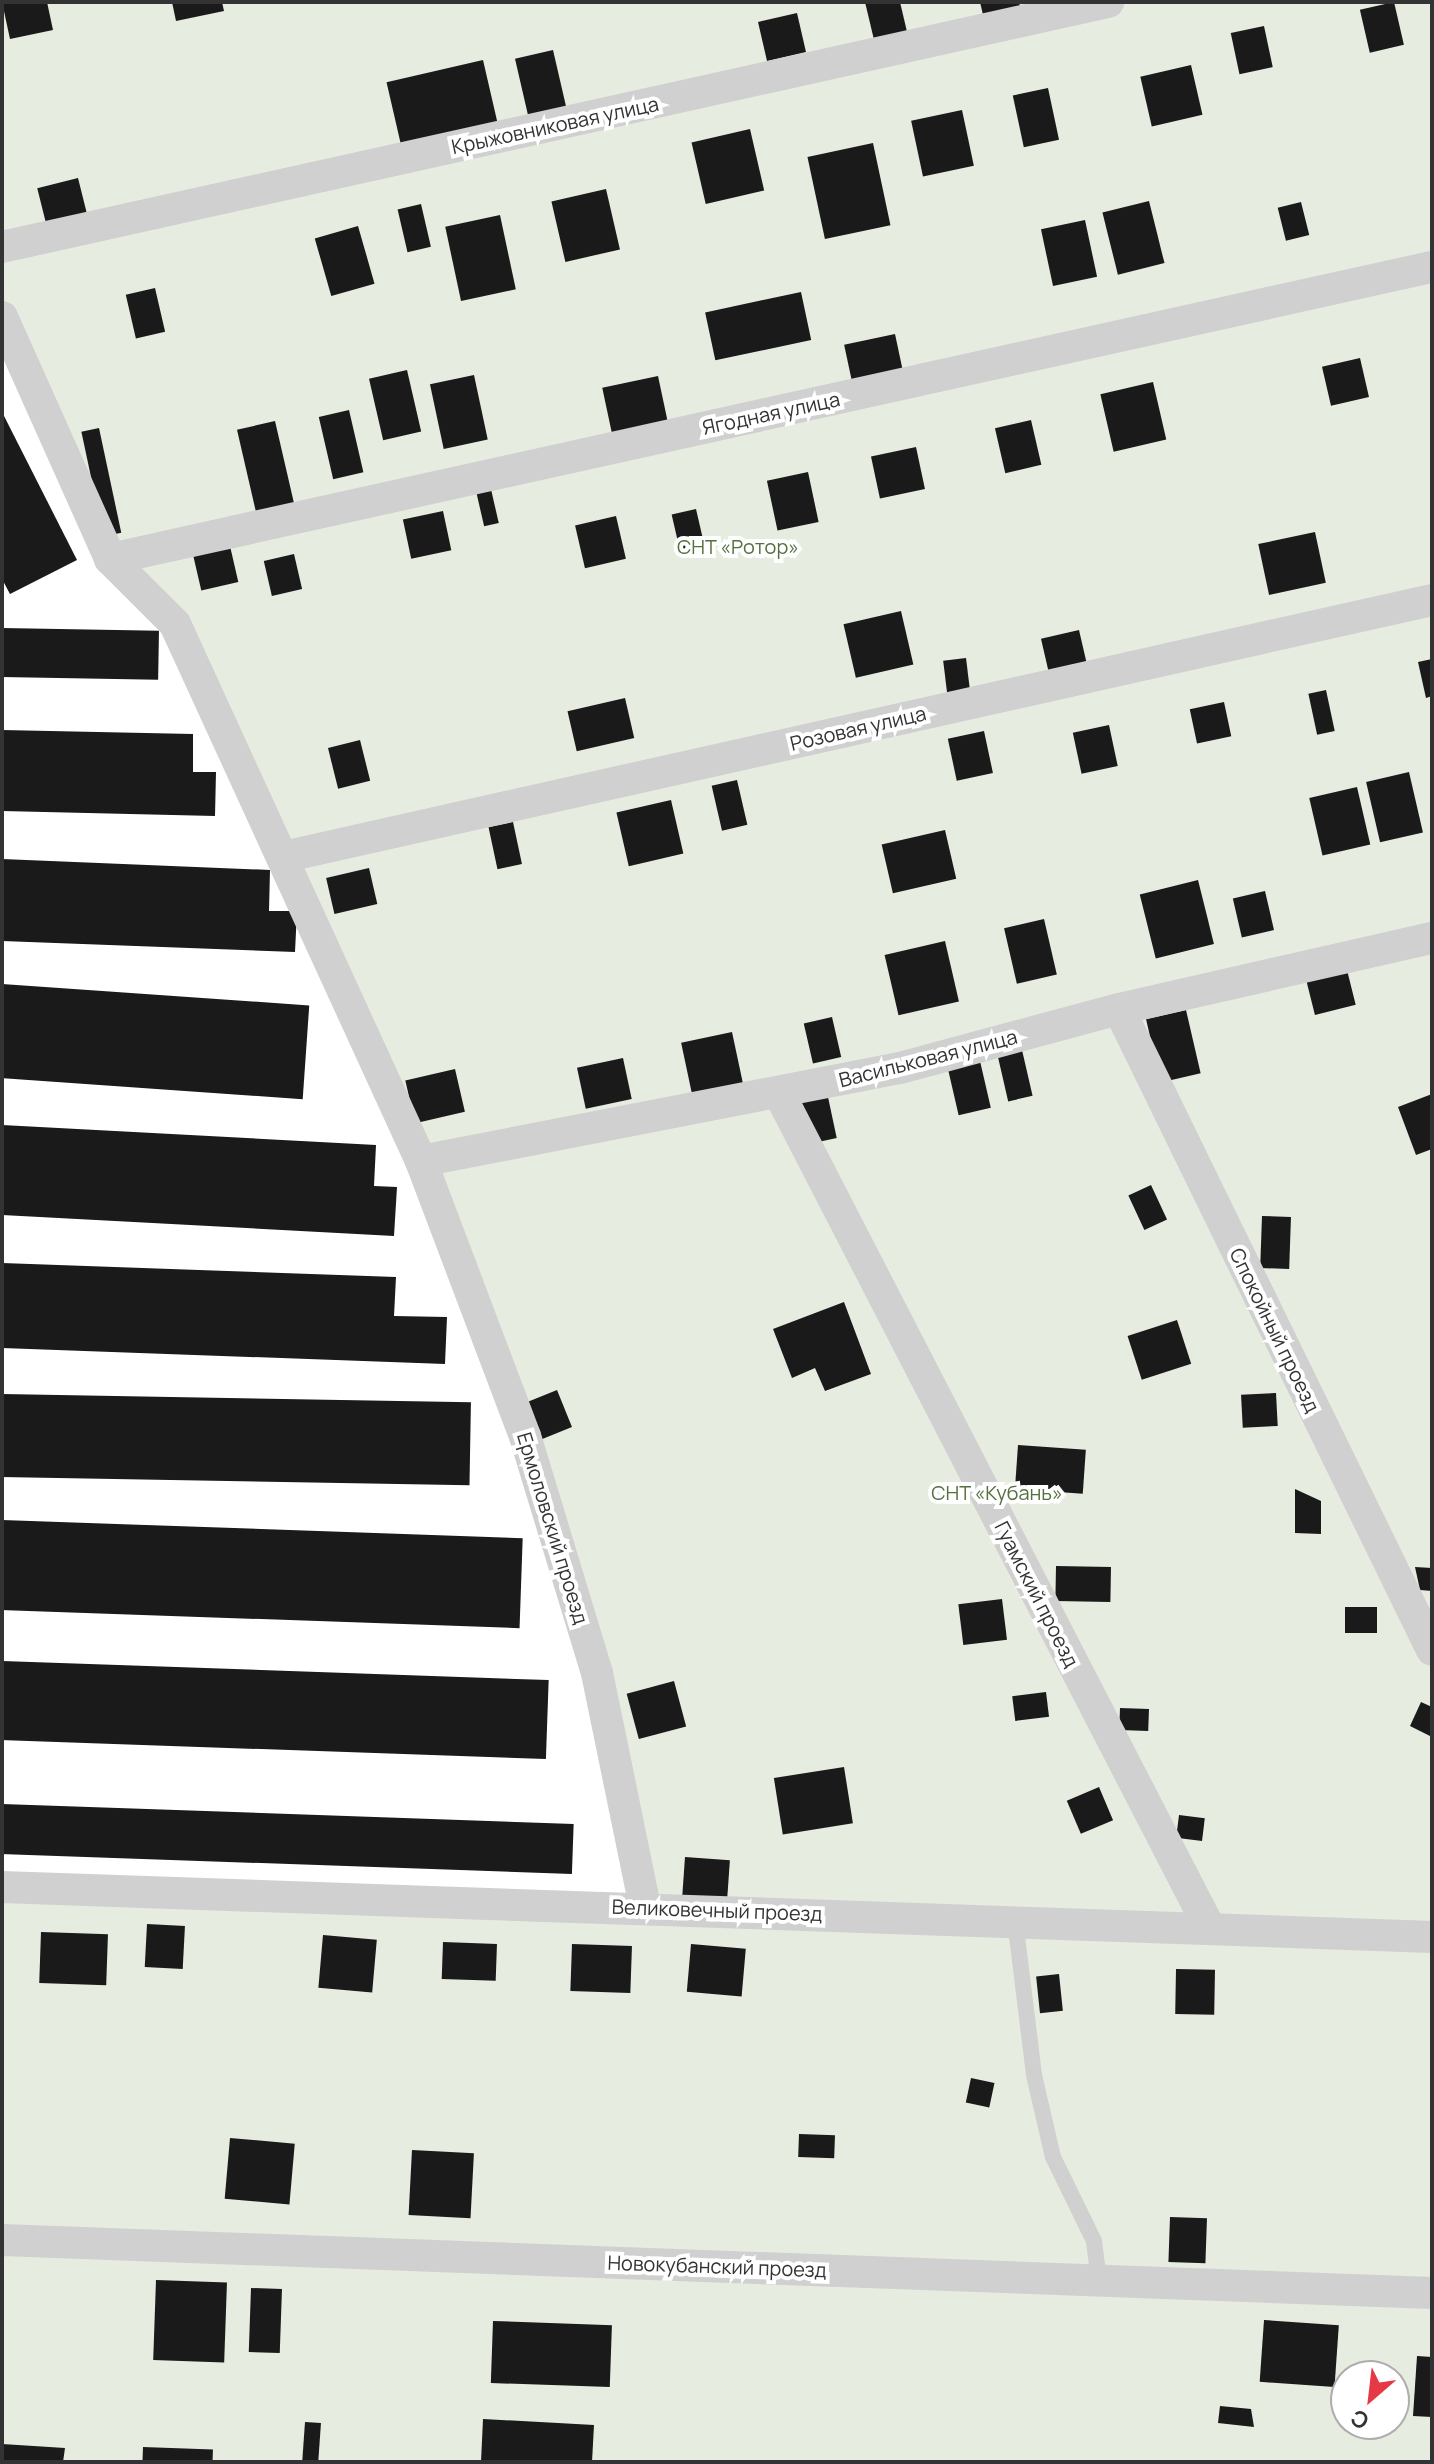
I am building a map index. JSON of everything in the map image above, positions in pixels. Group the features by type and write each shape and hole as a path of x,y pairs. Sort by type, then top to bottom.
{"street":[{"name":"Крыжовниковая улица","path":"2,247 1108,2"},
{"name":"Ягодная улица","path":"110,559 1432,267"},
{"path":"2,317 110,559"},
{"name":"Ермоловский проезд","path":"110,559 175,624 421,1161 525,1436 597,1673 645,1907"},
{"name":"Розовая улица","path":"283,857 1432,600"},
{"name":"Васильковая улица","path":"421,1161 900,1068 1119,1009 1432,938"},
{"name":"Спокойный проезд","path":"1119,1009 1432,1650"},
{"name":"Гуамский проезд","path":"779,1093 1208,1925"},
{"name":"Великовечный проезд","path":"2,1887 1208,1925 1432,1937"},
{"name":"Новокубанский проезд","path":"2,2240 1432,2293"}],"lane":[{"path":"1015,1919 1034,2075 1050,2144 1094,2241 1099,2281"}],"green space":[{"path":"2,2 1432,2 1432,2462 2,2462 2,1887 644,1907 525,1436 175,624 110,559 2,317"}],"building":[{"path":"2,2 47,2 53,30 10,39"},
{"path":"172,2 222,2 224,11 176,21"},
{"path":"865,2 900,2 908,36 875,44"},
{"path":"980,2 1019,2 1021,11 984,19"},
{"path":"1394,2 1404,45 1370,53 1360,10"},
{"path":"797,13 806,52 767,61 758,22"},
{"path":"1264,26 1273,67 1239,74 1231,33"},
{"path":"553,50 568,114 530,123 515,59"},
{"path":"483,60 498,125 402,148 387,82"},
{"path":"1191,65 1202,115 1152,126 1140,77"},
{"path":"1048,88 1059,140 1024,147 1013,95"},
{"path":"962,110 974,166 923,177 911,121"},
{"path":"750,129 764,190 706,204 692,142"},
{"path":"873,143 890,225 825,239 807,157"},
{"path":"78,178 88,218 47,228 37,188"},
{"path":"606,189 620,249 565,262 551,202"},
{"path":"1149,201 1164,263 1118,275 1102,213"},
{"path":"1301,202 1309,235 1286,241 1278,208"},
{"path":"421,204 431,247 408,252 398,209"},
{"path":"500,215 516,289 461,301 445,227"},
{"path":"1085,220 1097,277 1053,286 1041,229"},
{"path":"358,226 375,284 331,296 315,238"},
{"path":"155,288 165,332 136,339 126,295"},
{"path":"801,292 811,340 715,360 705,312"},
{"path":"895,334 904,376 853,387 844,345"},
{"path":"1360,358 1369,397 1331,406 1322,367"},
{"path":"407,370 421,431 383,440 369,379"},
{"path":"474,375 488,440 444,449 430,384"},
{"path":"658,376 668,422 612,434 602,388"},
{"path":"1153,382 1166,439 1114,452 1100,394"},
{"path":"349,410 363,472 333,479 319,417"},
{"path":"2,412 77,560 10,594 2,579"},
{"path":"1031,420 1041,465 1005,473 995,428"},
{"path":"275,421 294,505 256,514 237,430"},
{"path":"99,428 121,533 104,536 81,432"},
{"path":"916,447 925,489 880,499 871,457"},
{"path":"808,472 819,522 778,531 767,481"},
{"path":"490,485 499,523 484,526 475,488"},
{"path":"696,509 704,544 680,550 672,515"},
{"path":"443,511 451,550 411,559 403,520"},
{"path":"616,516 626,559 585,568 575,525"},
{"path":"1315,532 1326,583 1269,595 1258,544"},
{"path":"230,546 238,582 201,591 193,555"},
{"path":"294,554 302,589 272,596 264,561"},
{"path":"901,611 913,665 856,678 844,624"},
{"path":"2,628 159,631 158,680 2,677"},
{"path":"1079,630 1087,665 1049,674 1041,639"},
{"path":"966,658 970,690 947,693 943,661"},
{"path":"1432,659 1432,696 1426,698 1418,662"},
{"path":"1326,690 1335,731 1317,735 1308,694"},
{"path":"625,698 634,738 577,751 568,711"},
{"path":"1224,702 1231,736 1197,744 1190,709"},
{"path":"1109,725 1118,766 1082,774 1073,733"},
{"path":"2,730 193,734 193,772 216,772 215,816 2,811"},
{"path":"984,731 993,773 957,781 948,739"},
{"path":"360,740 370,781 338,789 328,748"},
{"path":"1409,772 1423,832 1380,842 1366,782"},
{"path":"737,780 747,825 722,831 712,786"},
{"path":"1357,787 1370,844 1323,856 1309,798"},
{"path":"671,800 683,854 629,866 616,813"},
{"path":"513,822 522,864 497,869 489,827"},
{"path":"945,830 956,879 893,893 882,845"},
{"path":"2,859 270,870 269,911 297,911 295,952 2,941"},
{"path":"369,868 377,904 334,914 326,878"},
{"path":"1198,880 1214,944 1156,959 1140,895"},
{"path":"1265,891 1274,930 1242,937 1233,898"},
{"path":"1044,919 1057,975 1017,984 1004,928"},
{"path":"945,941 959,1001 899,1015 885,955"},
{"path":"1346,966 1356,1005 1315,1015 1305,976"},
{"path":"2,984 309,1005 303,1099 2,1078"},
{"path":"1186,1010 1201,1073 1161,1083 1146,1019"},
{"path":"832,1017 841,1057 813,1063 804,1024"},
{"path":"732,1032 743,1085 692,1096 681,1043"},
{"path":"1022,1050 1033,1096 1008,1101 998,1056"},
{"path":"623,1058 632,1099 586,1109 577,1068"},
{"path":"980,1061 991,1108 959,1115 948,1068"},
{"path":"455,1069 465,1112 415,1123 405,1080"},
{"path":"1432,1094 1432,1149 1416,1155 1398,1107"},
{"path":"828,1097 837,1138 804,1145 796,1104"},
{"path":"2,1125 376,1145 374,1186 397,1187 394,1236 2,1215"},
{"path":"1151,1185 1167,1219 1144,1230 1128,1196"},
{"path":"1262,1216 1291,1217 1289,1269 1260,1268"},
{"path":"2,1263 396,1277 394,1316 447,1317 445,1364 2,1348"},
{"path":"844,1302 871,1374 825,1391 815,1368 792,1378 773,1329"},
{"path":"1177,1320 1191,1364 1142,1380 1128,1336"},
{"path":"557,1390 572,1427 539,1441 524,1403"},
{"path":"1276,1393 1278,1426 1243,1428 1241,1395"},
{"path":"2,1394 471,1402 469,1485 2,1477"},
{"path":"1018,1445 1086,1450 1083,1494 1015,1489"},
{"path":"1295,1489 1321,1501 1321,1534 1295,1533"},
{"path":"2,1520 523,1538 520,1628 2,1610"},
{"path":"1056,1566 1111,1567 1110,1602 1055,1601"},
{"path":"1415,1567 1432,1568 1432,1591 1420,1590"},
{"path":"1002,1599 1007,1640 963,1645 958,1604"},
{"path":"1345,1607 1377,1607 1377,1633 1345,1633"},
{"path":"2,1661 549,1680 546,1759 2,1740"},
{"path":"674,1681 686,1726 639,1739 627,1694"},
{"path":"1046,1692 1049,1717 1015,1721 1012,1696"},
{"path":"1421,1702 1432,1707 1432,1737 1410,1726"},
{"path":"1120,1708 1149,1709 1148,1731 1119,1730"},
{"path":"844,1767 853,1823 783,1834 774,1778"},
{"path":"1099,1787 1113,1820 1081,1834 1067,1801"},
{"path":"2,1804 574,1824 572,1874 2,1854"},
{"path":"1179,1815 1205,1818 1202,1841 1176,1838"},
{"path":"685,1857 730,1860 727,1899 682,1896"},
{"path":"147,1924 185,1926 183,1969 145,1967"},
{"path":"41,1932 108,1934 106,1985 39,1983"},
{"path":"323,1935 377,1940 372,1993 318,1988"},
{"path":"443,1942 497,1944 496,1981 442,1979"},
{"path":"572,1944 632,1946 630,1993 570,1991"},
{"path":"691,1944 746,1949 742,1997 687,1992"},
{"path":"1176,1969 1215,1970 1214,2015 1175,2014"},
{"path":"1059,1974 1063,2011 1040,2013 1036,1976"},
{"path":"971,2078 994,2083 989,2107 966,2102"},
{"path":"799,2134 835,2135 834,2158 798,2157"},
{"path":"230,2138 295,2144 289,2204 225,2199"},
{"path":"412,2150 474,2153 471,2218 409,2215"},
{"path":"1170,2217 1207,2218 1205,2263 1168,2262"},
{"path":"156,2280 227,2282 224,2362 153,2360"},
{"path":"251,2288 282,2289 280,2353 249,2352"},
{"path":"1264,2320 1339,2325 1336,2360 1330,2360 1330,2387 1260,2382"},
{"path":"493,2321 612,2325 610,2387 491,2383"},
{"path":"1417,2356 1432,2357 1432,2417 1413,2416"},
{"path":"1220,2406 1251,2409 1254,2427 1218,2423"},
{"path":"483,2419 594,2425 592,2462 481,2462"},
{"path":"305,2422 321,2423 318,2462 302,2461"},
{"path":"2,2444 65,2448 63,2462 2,2462"},
{"path":"143,2447 213,2449 213,2462 142,2462"}],"park label":[{"name":"СНТ «Ротор»","path":"738,546"},
{"name":"СНТ «Кубань»","path":"997,1492"}]}
